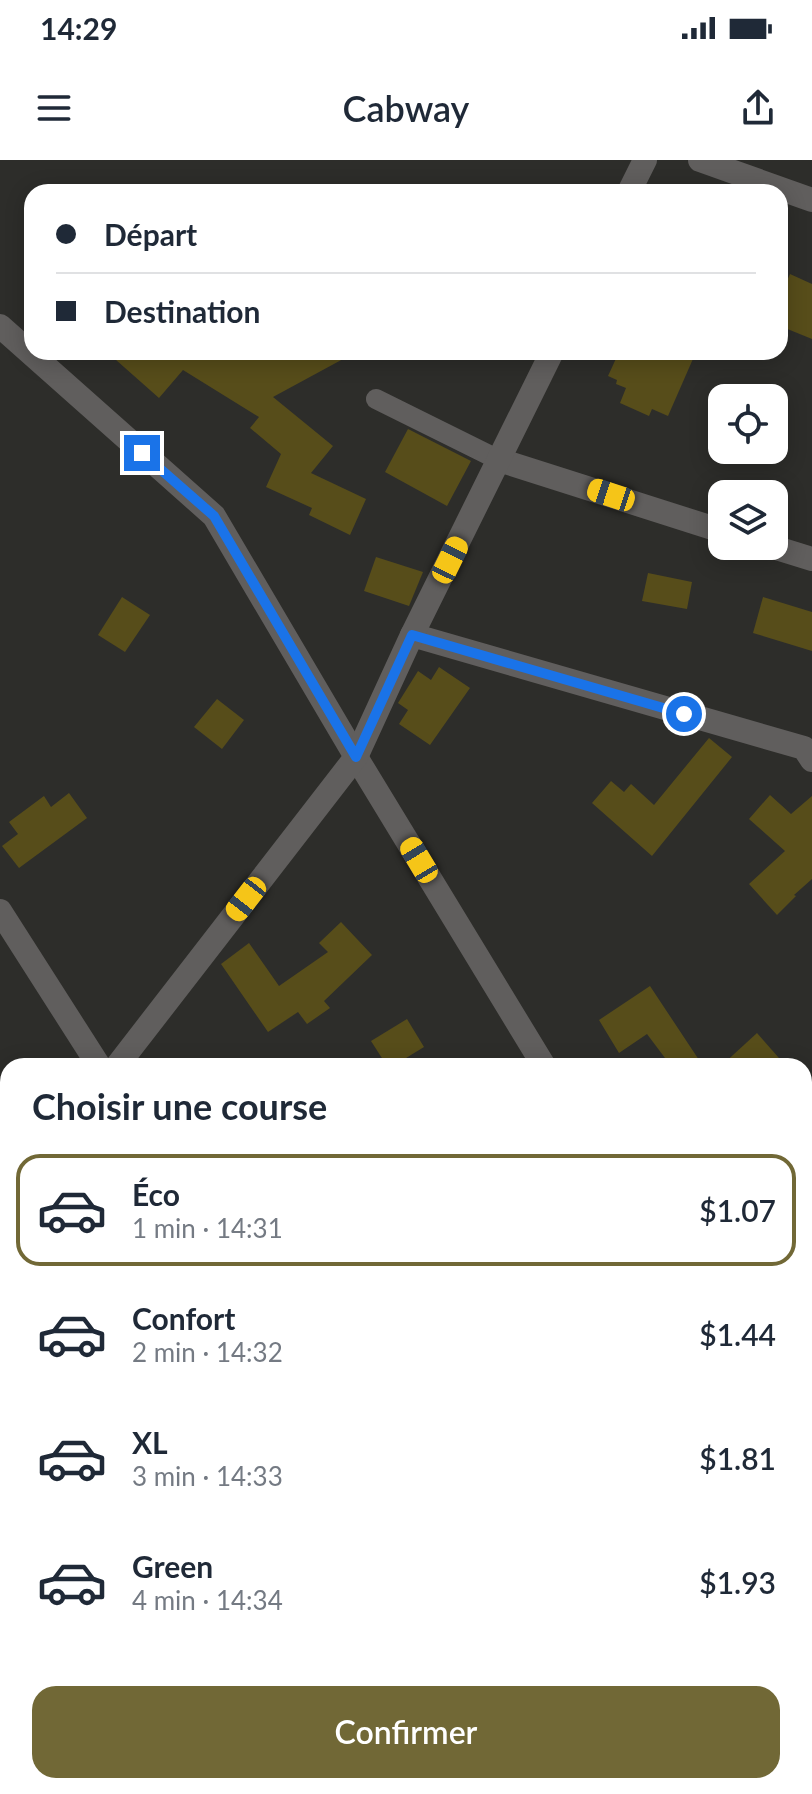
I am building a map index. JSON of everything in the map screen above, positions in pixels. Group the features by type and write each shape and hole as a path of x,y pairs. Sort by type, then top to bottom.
{"street":[{"path":"633,184 645,160"},
{"path":"700,160 767,184"},
{"path":"788,191 812,200"},
{"path":"0,326 24,347"},
{"path":"38,360 214,516 539,1058"},
{"path":"123,1058 356,757 412,635 548,360"},
{"path":"499,460 708,527"},
{"path":"788,552 812,559"},
{"path":"412,635 804,748 812,760"},
{"path":"0,911 94,1058"}],"lane":[{"path":"376,399 499,460"}],"building":[{"path":"790,274 812,284 812,339 788,329"},
{"path":"116,360 341,360 273,397 333,446 311,473 366,499 350,535 309,515 312,508 266,487 281,454 250,428 259,417 183,370 159,398"},
{"path":"615,360 692,360 668,416 652,409 649,416 620,403 626,388 608,376"},
{"path":"408,429 471,461 447,506 385,472"},
{"path":"376,557 423,572 409,606 364,591"},
{"path":"648,573 692,582 687,609 642,601"},
{"path":"122,597 150,615 125,652 98,635"},
{"path":"763,597 812,612 812,651 753,633"},
{"path":"439,667 470,688 430,745 399,724 408,710 398,703 418,671 431,680"},
{"path":"217,699 244,720 222,749 194,727"},
{"path":"709,738 732,757 652,856 592,803 611,781 624,792 631,784 654,805"},
{"path":"69,793 87,818 19,868 2,846 18,834 9,822 44,796 51,807"},
{"path":"770,795 791,814 812,796 812,879 777,915 749,884 785,851 749,819"},
{"path":"341,922 372,955 324,1001 330,1008 307,1024 298,1012 268,1032 221,964 249,943 279,986 328,952 319,943"},
{"path":"650,986 698,1058 665,1058 647,1034 619,1053 599,1020"},
{"path":"407,1019 424,1047 406,1058 382,1058 371,1041"},
{"path":"757,1033 779,1058 730,1058"}],"route":[{"path":"142,453 214,516 356,757 412,635 684,714"}]}
